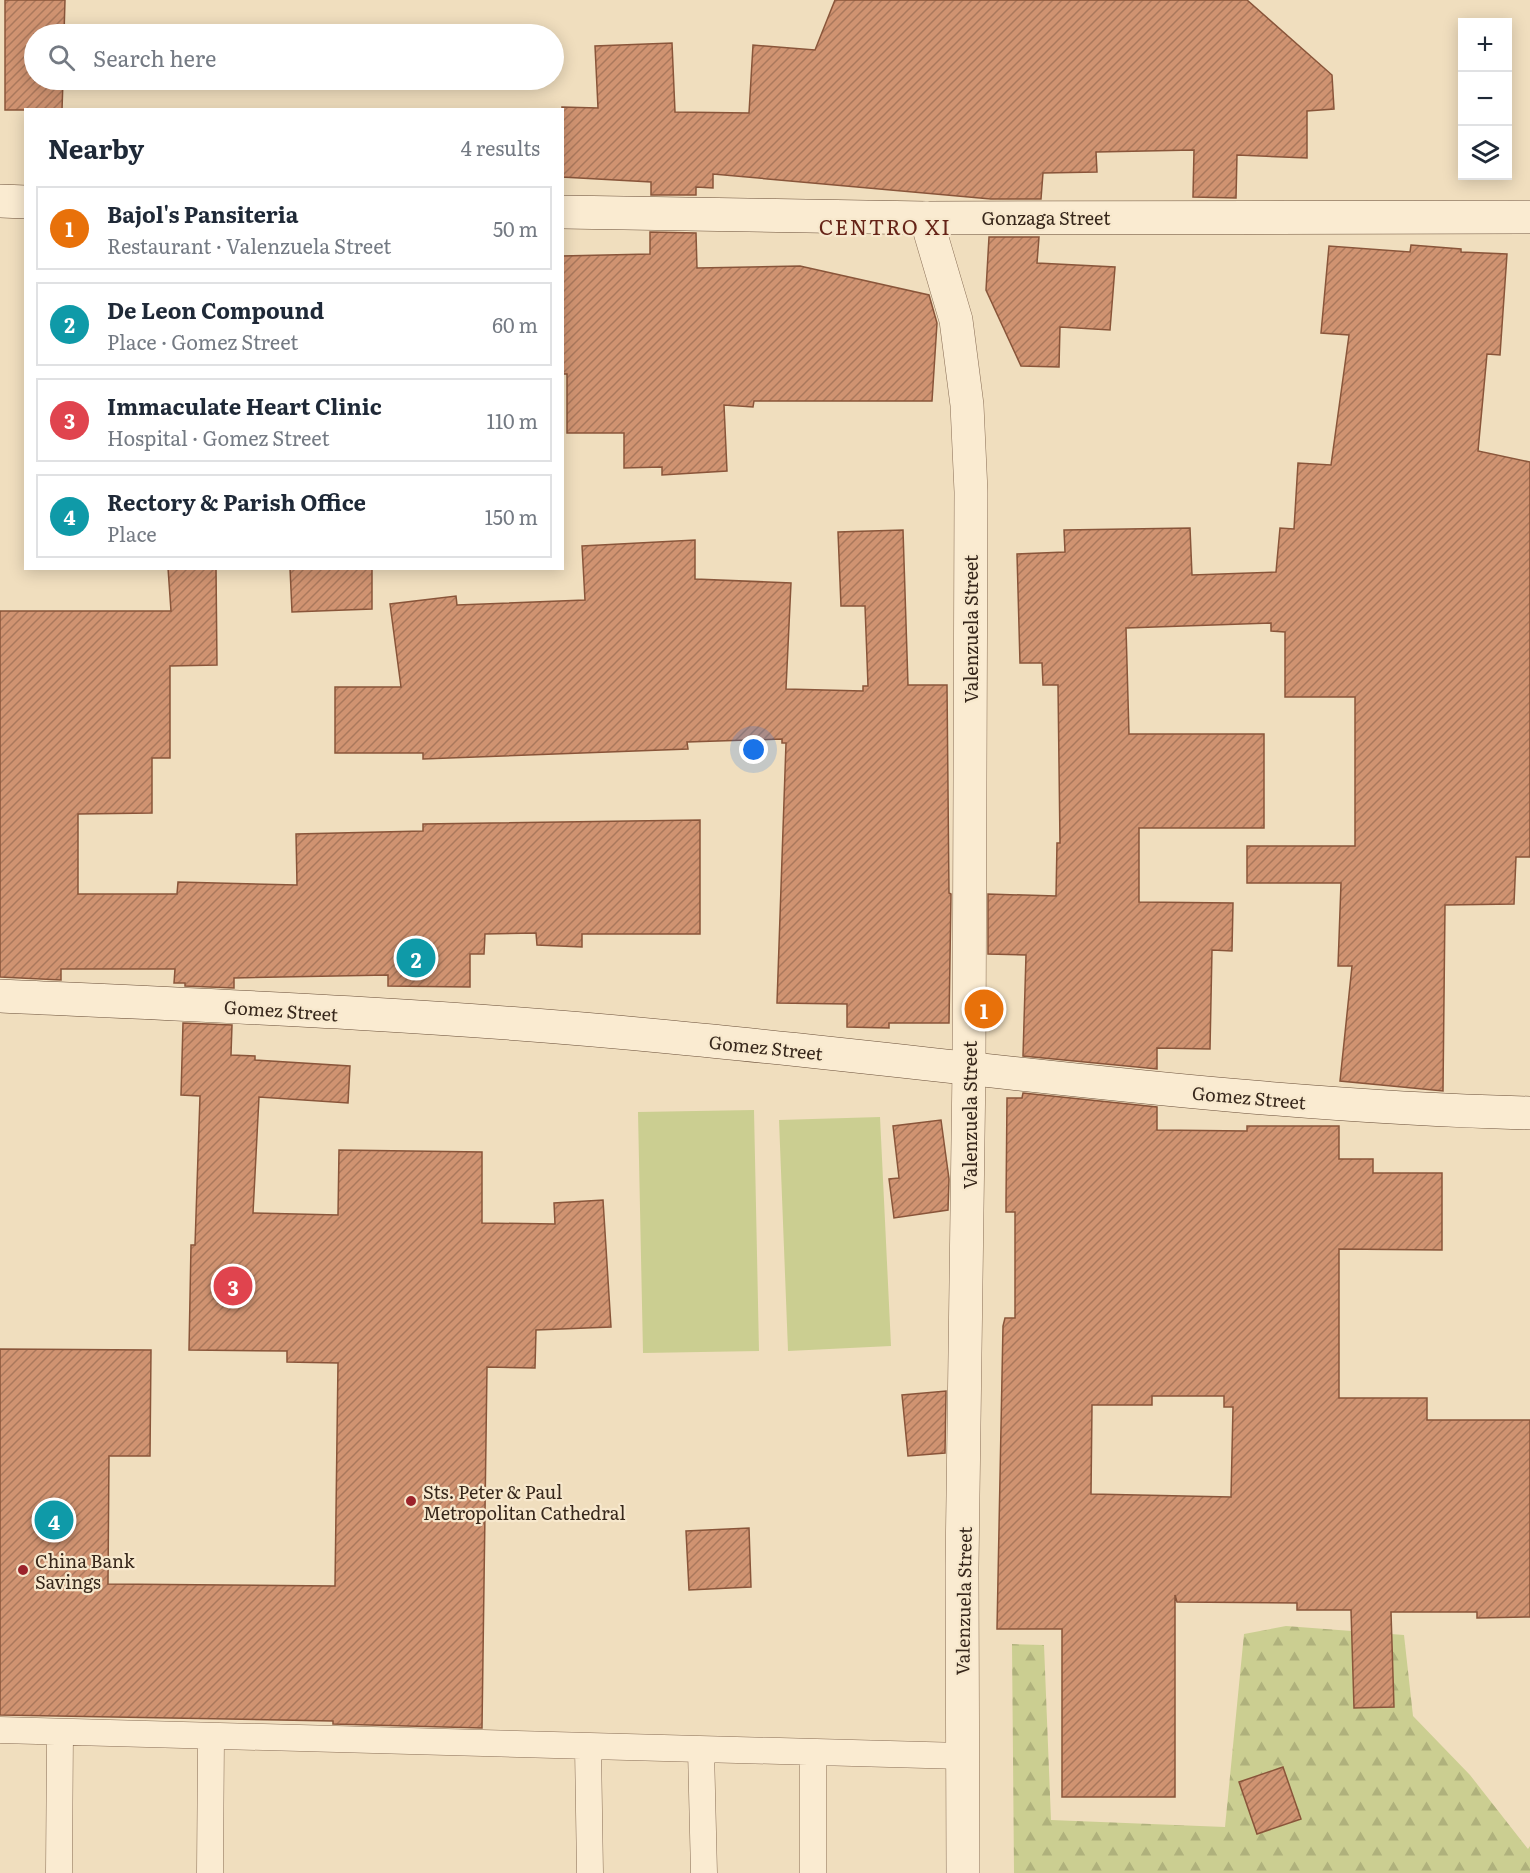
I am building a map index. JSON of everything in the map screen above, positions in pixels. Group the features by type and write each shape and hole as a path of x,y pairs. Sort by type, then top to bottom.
{"main road":[{"path":"0,201 24,202"},
{"name":"Gonzaga Street","path":"564,212 926,218 1530,217"},
{"name":"Valenzuela Street","path":"926,218 956,320 967,405 971,492 963,1873"},
{"name":"Gomez Street","path":"0,996 248,1007 666,1036 1121,1086 1392,1109 1530,1113"}],"lane":[{"path":"0,1730 588,1748 962,1756"},
{"path":"59,1873 60,1733"},
{"path":"210,1873 211,1737"},
{"path":"588,1748 590,1873"},
{"path":"701,1750 704,1873"},
{"path":"813,1752 813,1873"}],"green space":[{"path":"754,1110 759,1351 643,1353 638,1112"},
{"path":"880,1117 891,1346 788,1351 779,1120"},
{"path":"1286,1626 1404,1635 1413,1716 1470,1775 1528,1849 1530,1846 1530,1873 1014,1873 1012,1644 1044,1645 1051,1820 1225,1827 1244,1634"}],"building":[{"path":"5,0 65,0 64,24 24,24 24,90 63,90 62,108 5,110"},
{"path":"835,0 1247,0 1332,75 1334,109 1307,111 1307,158 1237,155 1236,198 1193,197 1194,150 1096,152 1097,172 1043,173 1041,199 991,199 713,174 713,188 696,187 696,195 651,195 651,182 564,177 564,108 562,107 598,108 595,46 672,43 675,112 749,113 753,45 815,50"},
{"path":"650,232 696,233 697,268 800,266 929,295 937,323 932,401 754,401 753,407 724,405 727,471 662,475 662,467 624,468 624,433 567,433 567,374 564,374 564,256 650,254"},
{"path":"989,237 1039,237 1037,263 1115,267 1110,330 1060,327 1059,367 1021,366 986,290"},
{"path":"1411,245 1461,249 1461,252 1507,254 1500,355 1487,354 1478,451 1530,462 1530,857 1516,857 1514,904 1445,905 1443,1091 1340,1081 1352,966 1338,966 1341,883 1247,883 1247,846 1355,846 1355,697 1285,697 1285,632 1271,631 1271,623 1126,628 1129,734 1264,734 1264,828 1139,828 1139,902 1233,903 1232,951 1212,950 1210,1049 1157,1048 1157,1069 1023,1056 1026,955 988,954 988,894 1056,896 1057,843 1060,843 1058,685 1043,685 1042,663 1020,663 1017,554 1065,552 1064,530 1190,528 1192,575 1276,572 1280,528 1294,529 1298,463 1331,465 1349,335 1321,333 1329,246 1410,252"},
{"path":"903,530 908,685 947,685 949,893 951,894 949,1023 889,1023 889,1028 847,1027 847,1004 777,1003 786,743 782,743 782,739 687,742 688,749 423,759 423,753 335,753 335,687 401,687 390,604 456,596 457,605 585,600 582,546 695,540 695,579 791,583 786,689 863,691 863,686 868,686 865,606 841,606 838,532"},
{"path":"168,570 216,570 217,665 170,666 170,758 152,758 152,813 78,814 78,894 177,894 178,882 297,885 296,834 423,831 423,824 700,820 700,934 582,934 582,947 537,945 536,933 485,934 484,954 470,954 470,987 388,986 388,975 234,978 234,988 185,986 185,983 174,983 175,969 61,969 61,980 0,977 0,611 171,611"},
{"path":"290,570 372,570 372,609 292,612"},
{"path":"183,1023 232,1025 231,1055 255,1056 255,1060 350,1066 348,1103 259,1097 253,1213 338,1215 339,1150 482,1152 482,1223 555,1224 554,1203 603,1200 611,1327 536,1330 535,1368 487,1367 482,1728 333,1724 333,1721 0,1715 0,1349 151,1350 150,1456 109,1456 108,1584 335,1586 338,1363 287,1362 287,1351 189,1350 191,1245 195,1245 200,1096 181,1095"},
{"path":"1023,1093 1157,1107 1157,1130 1247,1131 1247,1126 1339,1126 1339,1159 1373,1159 1373,1173 1442,1173 1442,1250 1339,1249 1339,1398 1427,1398 1427,1420 1530,1420 1530,1617 1477,1618 1477,1612 1391,1612 1394,1707 1354,1708 1351,1610 1297,1610 1297,1603 1177,1602 1175,1595 1175,1797 1062,1797 1062,1629 997,1629 1003,1326 1005,1318 1015,1318 1015,1212 1006,1212 1007,1098 1022,1098","holes":["1152,1396 1224,1396 1224,1407 1233,1407 1231,1497 1091,1494 1092,1405 1152,1405"]},
{"path":"941,1120 949,1179 948,1210 894,1218 889,1179 899,1178 893,1126"},
{"path":"946,1391 945,1453 908,1456 902,1395"},
{"path":"749,1528 751,1587 689,1590 686,1531"},
{"path":"1283,1767 1301,1819 1257,1834 1239,1782"}],"place":[{"name":"De Leon Compound","path":"416,958"},
{"name":"Bajol's Pansiteria","path":"984,1009"},
{"name":"Immaculate Heart Clinic","path":"233,1286"},
{"name":"Sts. Peter & Paul Metropolitan Cathedral","path":"411,1501"},
{"name":"Rectory & Parish Office","path":"54,1520"},
{"name":"China Bank Savings","path":"23,1570"}],"district":[{"name":"CENTRO XI","path":"885,225"}]}
